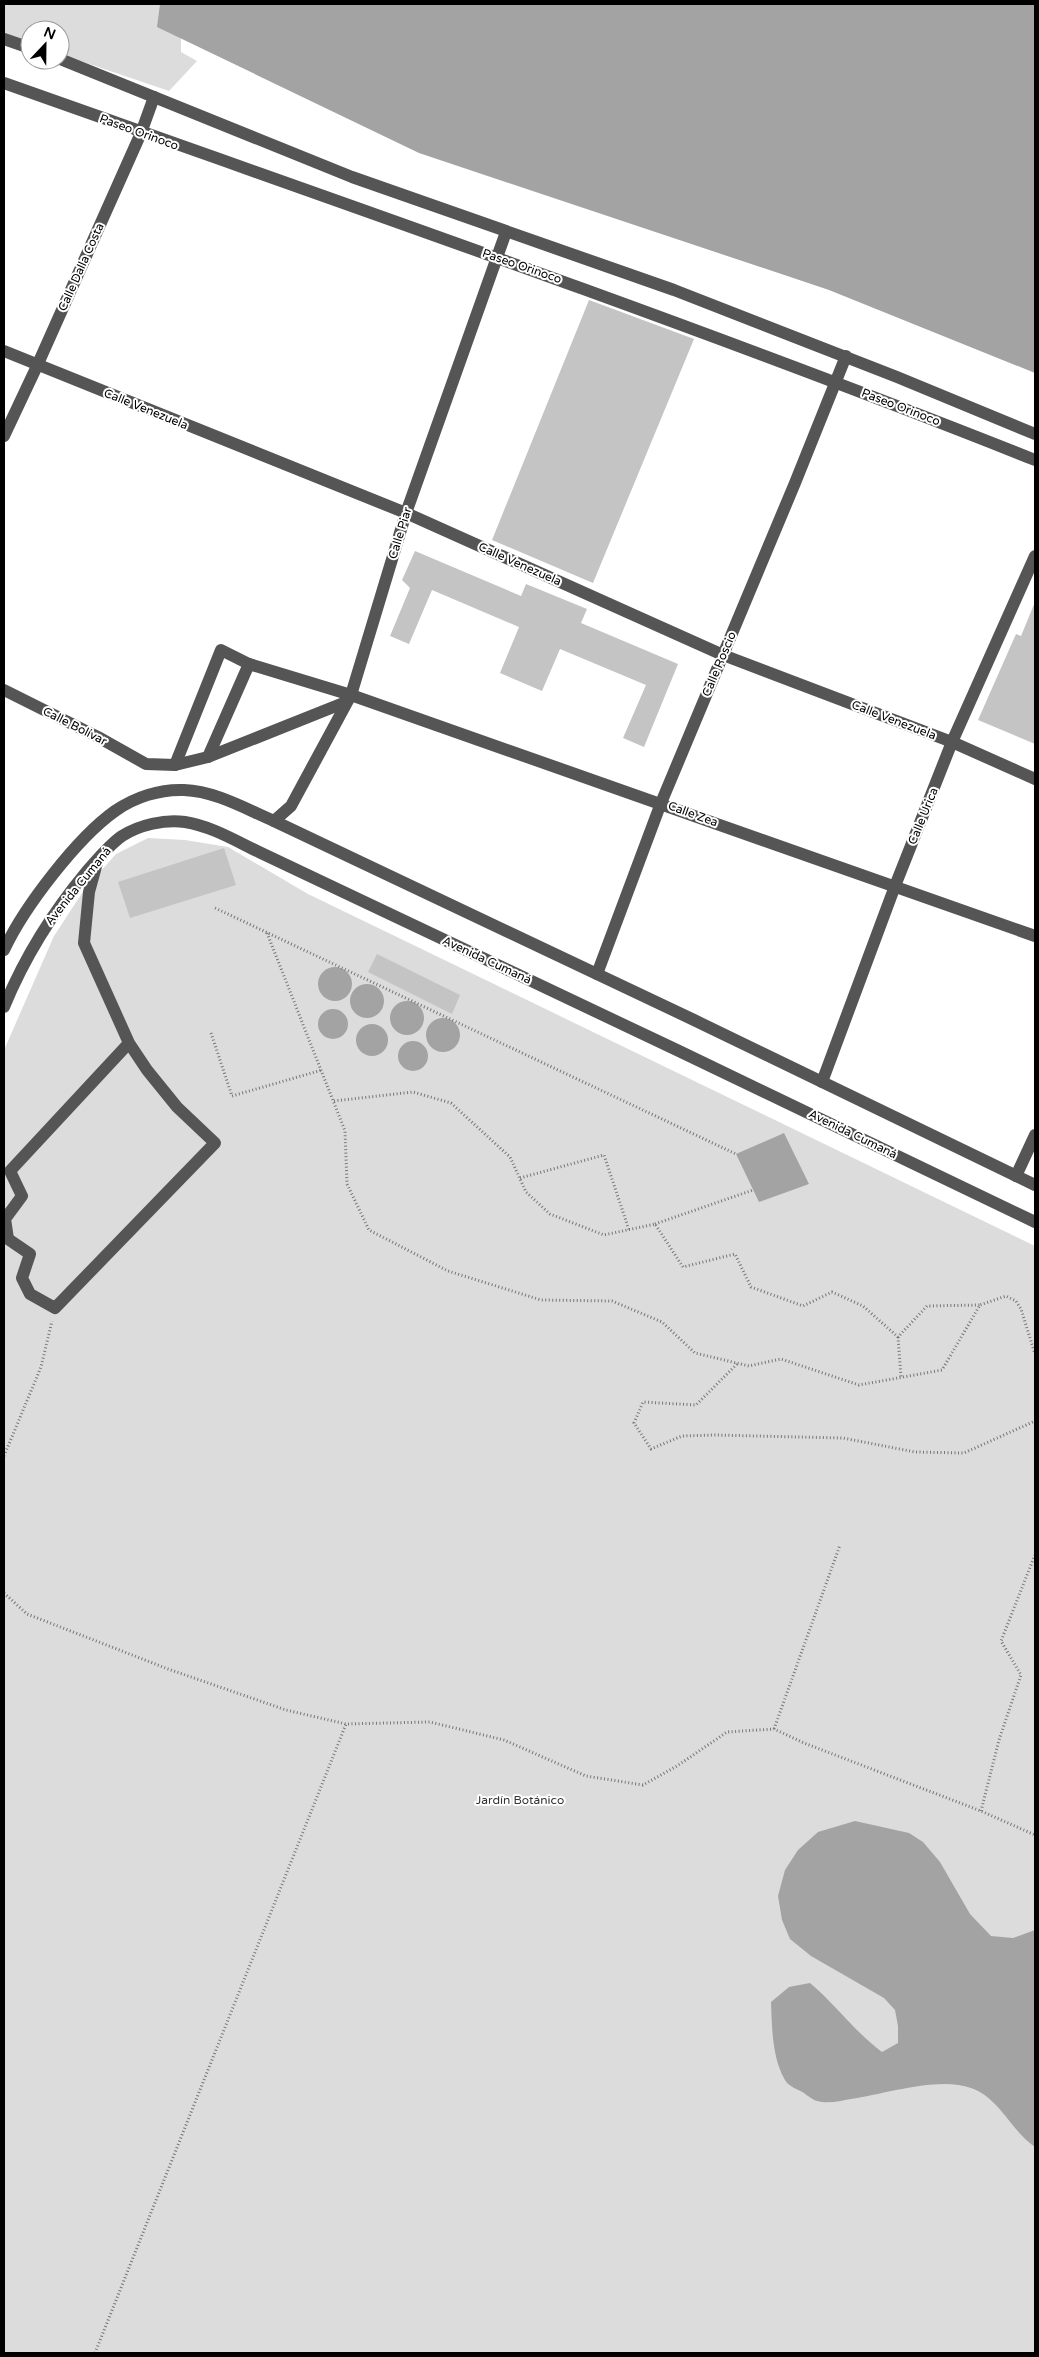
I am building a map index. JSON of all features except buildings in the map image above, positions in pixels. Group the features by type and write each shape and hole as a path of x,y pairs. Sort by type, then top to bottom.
{"street":[{"path":"4,39 20,45"},
{"name":"Paseo Orinoco","path":"70,63 360,180 665,286 846,356 1035,434"},
{"name":"Paseo Orinoco","path":"4,83 141,133 498,257 835,382 1035,460"},
{"name":"Calle Dalla Costa","path":"4,436 38,366 141,133 154,97"},
{"name":"Calle Piar","path":"274,821 292,806 348,698 406,513 477,308 506,232"},
{"name":"Calle Venezuela","path":"4,351 406,513 723,655 952,742 1035,780"},
{"name":"Calle Roscio","path":"596,974 661,803 846,356"},
{"name":"Calle Urica","path":"822,1082 895,886 952,742 1035,556"},
{"name":"Calle Zea","path":"175,765 221,650 248,664 661,803 1035,936"},
{"path":"208,757 248,664"},
{"name":"Calle Bolívar","path":"4,690 98,737 146,764 175,765"},
{"path":"175,765 208,757 348,698"},
{"name":"Avenida Cumaná","path":"4,950 39,894 76,849 115,811 131,801 146,795 183,790 197,792 234,804 274,821 1035,1185"},
{"name":"Avenida Cumaná","path":"4,1007 28,954 41,933 58,908 99,858 124,835 154,824 185,822 220,833 1035,1222"},
{"path":"99,858 89,892 84,943 129,1043 147,1070 177,1108 215,1143 54,1308 30,1294 22,1278 30,1254 8,1239 5,1219 22,1196 10,1172 129,1043"},
{"path":"1016,1176 1035,1135"}],"path":[{"path":"215,908 736,1154"},
{"path":"267,932 345,1130 347,1184 369,1230 448,1271 541,1300 612,1301 662,1322 695,1353 749,1366 781,1359 859,1385 942,1370 980,1305"},
{"path":"211,1033 232,1096 322,1070"},
{"path":"334,1101 413,1092 451,1103 510,1157 526,1192 550,1214 604,1235 655,1224 753,1190"},
{"path":"520,1178 604,1155 629,1230"},
{"path":"655,1224 683,1267 735,1254 751,1287 803,1306 832,1292 863,1306 898,1337 901,1377"},
{"path":"898,1337 927,1306 980,1305 1006,1296 1016,1301 1021,1309 1035,1354"},
{"path":"4,1456 41,1367 54,1308"},
{"path":"738,1363 696,1405 643,1402 634,1423 651,1449 682,1436 714,1435 843,1438 915,1452 964,1453 1035,1421"},
{"path":"774,1729 840,1546"},
{"path":"981,1811 999,1740 1021,1675 1002,1641 1035,1555"},
{"path":"4,1593 27,1614 286,1710 346,1724 430,1722 504,1740 586,1776 643,1786 727,1732 774,1729 804,1743 981,1811 1035,1835"},
{"path":"95,2353 346,1724"}],"green space":[{"path":"4,4 181,4 181,52 197,61 169,91 70,57 70,20 20,20 20,41 4,35"},
{"name":"Jardín Botánico","path":"148,838 185,840 228,847 308,894 1035,1246 1035,2353 4,2353 4,1050 54,936 84,890 116,854"}],"shaded area":[{"path":"160,4 1035,4 1035,373 829,290 419,153 157,27"},
{"path":"335,967 342,968 347,972 351,977 351,991 347,996 342,1000 335,1001 328,1000 323,996 319,991 318,984 319,977 323,972 328,968"},
{"path":"367,984 379,989 384,1001 379,1013 367,1018 355,1013 350,1001 355,989"},
{"path":"407,1001 419,1006 424,1018 419,1030 407,1035 395,1030 390,1018 395,1006"},
{"path":"333,1009 344,1013 348,1024 344,1035 333,1039 322,1035 318,1024 322,1013"},
{"path":"443,1018 450,1019 455,1023 459,1028 459,1042 455,1047 450,1051 443,1052 436,1051 431,1047 427,1042 426,1035 427,1028 431,1023 436,1019"},
{"path":"372,1024 378,1025 383,1029 387,1034 387,1046 383,1051 378,1055 372,1056 366,1055 361,1051 357,1046 356,1040 357,1034 361,1029 366,1025"},
{"path":"413,1041 419,1042 427,1050 427,1062 419,1070 413,1071 407,1070 399,1062 398,1056 399,1050 407,1042"},
{"path":"784,1133 809,1184 759,1202 736,1154"},
{"path":"855,1821 909,1833 923,1842 940,1862 970,1914 991,1936 1013,1938 1035,1930 1035,2147 990,2099 971,2088 944,2084 928,2085 843,2101 825,2102 814,2100 786,2082 777,2062 775,2052 771,2002 789,1987 810,1983 863,2036 882,2052 898,2043 898,2026 895,2010 884,1998 811,1956 790,1939 782,1920 778,1896 785,1870 798,1850 818,1832"}]}
